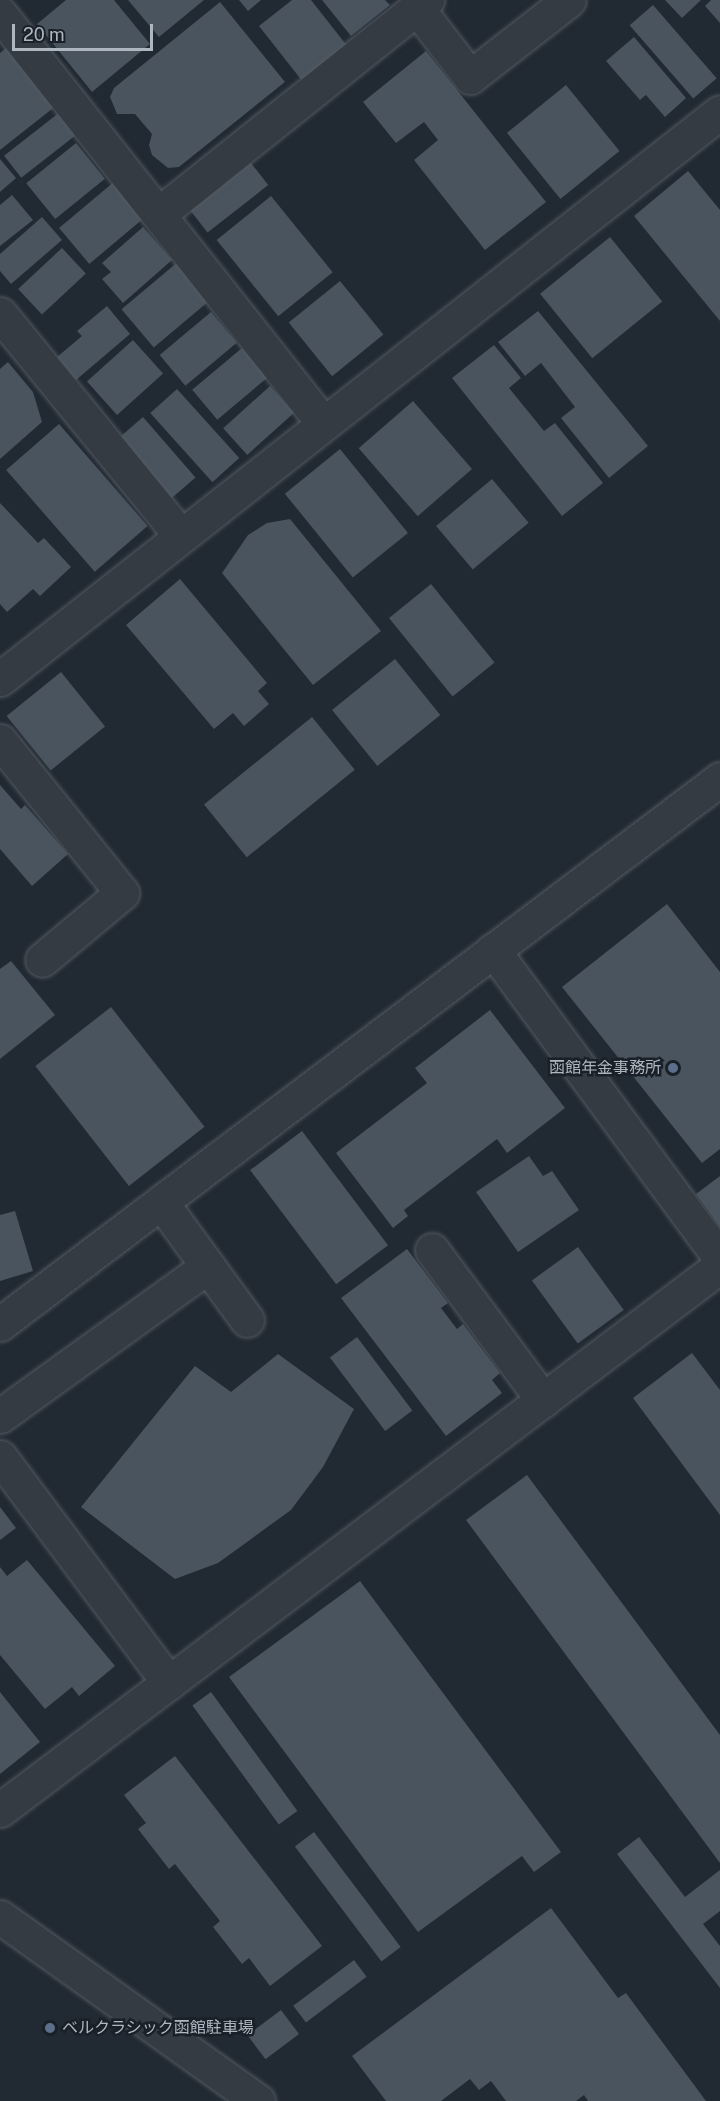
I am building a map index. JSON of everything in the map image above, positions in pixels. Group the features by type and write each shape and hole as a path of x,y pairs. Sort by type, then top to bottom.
{"street":[{"path":"160,213 422,4 470,77 569,0"},
{"path":"0,14 160,213 323,423"},
{"path":"0,679 720,112"},
{"path":"0,314 180,535"},
{"path":"0,741 122,893 42,960"},
{"path":"0,1324 720,779"},
{"path":"493,950 720,1258"},
{"path":"161,1202 247,1320"},
{"path":"432,1250 543,1400"},
{"path":"0,1416 208,1266"},
{"path":"0,1810 720,1266"},
{"path":"0,1457 169,1683"},
{"path":"0,1917 258,2101"}],"building":[{"path":"66,0 114,0 150,44 92,92 37,24"},
{"path":"128,0 204,0 159,37"},
{"path":"239,0 261,0 248,11"},
{"path":"292,0 311,0 348,47 303,82 259,26"},
{"path":"322,0 385,0 390,5 351,36"},
{"path":"665,0 701,0 682,18"},
{"path":"711,0 720,0 720,23 705,6"},
{"path":"220,2 285,82 179,167 168,168 152,155 149,145 152,134 135,114 117,114 110,97 114,88"},
{"path":"653,5 717,78 693,99 630,25"},
{"path":"634,37 686,98 665,117 646,95 640,100 606,61"},
{"path":"10,45 57,105 0,150 0,53"},
{"path":"426,51 546,202 485,250 414,160 438,140 424,122 396,143 363,102"},
{"path":"566,85 619,151 560,199 507,133"},
{"path":"60,112 77,134 21,178 4,156"},
{"path":"76,143 105,179 55,219 26,183"},
{"path":"0,159 16,178 0,192"},
{"path":"251,163 268,185 208,232 190,210"},
{"path":"688,171 720,210 720,321 634,216"},
{"path":"115,181 145,217 89,264 59,228"},
{"path":"12,195 33,220 0,246 0,205"},
{"path":"271,196 333,272 278,316 217,240"},
{"path":"42,217 62,240 11,284 0,271 0,254"},
{"path":"143,227 172,260 123,303 102,279 111,272 102,263"},
{"path":"610,237 662,302 592,358 540,294"},
{"path":"62,248 86,274 42,315 18,289"},
{"path":"179,261 211,299 154,348 122,309"},
{"path":"340,281 383,335 332,376 289,323"},
{"path":"107,306 130,334 76,380 57,357 82,336 77,331"},
{"path":"538,311 648,446 609,478 561,418 575,407 541,363 525,376 498,342"},
{"path":"211,312 237,343 185,386 160,355"},
{"path":"133,340 163,373 117,415 87,381"},
{"path":"494,345 521,378 509,388 544,431 555,423 603,483 562,516 452,378"},
{"path":"242,348 267,378 217,420 192,390"},
{"path":"8,362 33,392 42,422 0,459 0,369"},
{"path":"270,386 294,413 247,455 223,428"},
{"path":"177,389 239,458 212,482 150,413"},
{"path":"413,401 472,469 418,516 359,448"},
{"path":"143,417 195,477 172,498 120,437"},
{"path":"59,424 148,526 95,572 6,470"},
{"path":"340,449 408,533 353,578 285,494"},
{"path":"492,479 529,523 473,570 436,526"},
{"path":"0,503 38,543 44,538 71,567 40,596 33,589 7,612 0,604"},
{"path":"290,519 381,631 313,685 222,573 248,535 267,523"},
{"path":"180,579 267,683 258,691 269,704 244,726 233,713 214,729 126,625"},
{"path":"431,584 495,662 453,696 389,618"},
{"path":"395,659 440,715 377,766 332,710"},
{"path":"61,672 105,726 51,770 7,716"},
{"path":"312,717 355,770 247,857 204,804"},
{"path":"0,785 21,809 25,805 68,854 32,886 0,849"},
{"name":"函館年金事務所","path":"667,904 720,972 720,1149 702,1163 562,987"},
{"path":"11,961 55,1015 0,1059 0,969"},
{"path":"111,1007 205,1127 129,1186 35,1066"},
{"path":"490,1010 565,1108 507,1153 497,1139 404,1210 408,1216 393,1228 336,1153 427,1083 415,1068"},
{"path":"302,1131 388,1245 336,1284 250,1170"},
{"path":"529,1156 543,1176 552,1171 579,1210 518,1252 476,1192"},
{"path":"720,1176 720,1227 696,1194"},
{"path":"15,1211 33,1271 0,1281 0,1215"},
{"path":"578,1247 624,1310 578,1344 532,1281"},
{"path":"407,1249 448,1303 441,1308 457,1329 463,1324 500,1373 492,1380 502,1393 446,1436 341,1298"},
{"path":"357,1337 412,1410 385,1431 330,1357"},
{"path":"692,1353 720,1390 720,1515 633,1398"},
{"path":"278,1354 354,1409 323,1467 291,1510 218,1563 175,1579 81,1507 195,1366 231,1392"},
{"path":"527,1475 720,1735 720,1863 466,1520"},
{"path":"0,1507 16,1528 0,1540"},
{"path":"27,1560 115,1666 79,1696 72,1687 45,1709 0,1655 0,1567 7,1576"},
{"path":"360,1581 561,1852 534,1872 522,1856 418,1932 229,1677"},
{"path":"0,1692 40,1742 0,1774"},
{"path":"211,1692 297,1811 279,1824 192,1706"},
{"path":"175,1756 322,1946 270,1986 249,1958 242,1964 213,1927 220,1921 175,1864 169,1869 138,1829 146,1823 124,1795"},
{"path":"314,1832 401,1947 381,1961 295,1846"},
{"path":"639,1837 685,1897 720,1870 720,1911 703,1924 720,1946 720,1988 617,1854"},
{"path":"551,1908 618,1998 626,1993 706,2101 588,2101 584,2095 576,2101 506,2101 491,2081 479,2090 470,2079 441,2101 386,2101 352,2056"},
{"path":"354,1960 367,1977 306,2023 293,2006"},
{"path":"281,2010 299,2034 266,2059 247,2035"}],"place":[{"name":"函館年金事務所","path":"673,1068"},
{"name":"ベルクラシック函館駐車場","path":"50,2028"}]}
